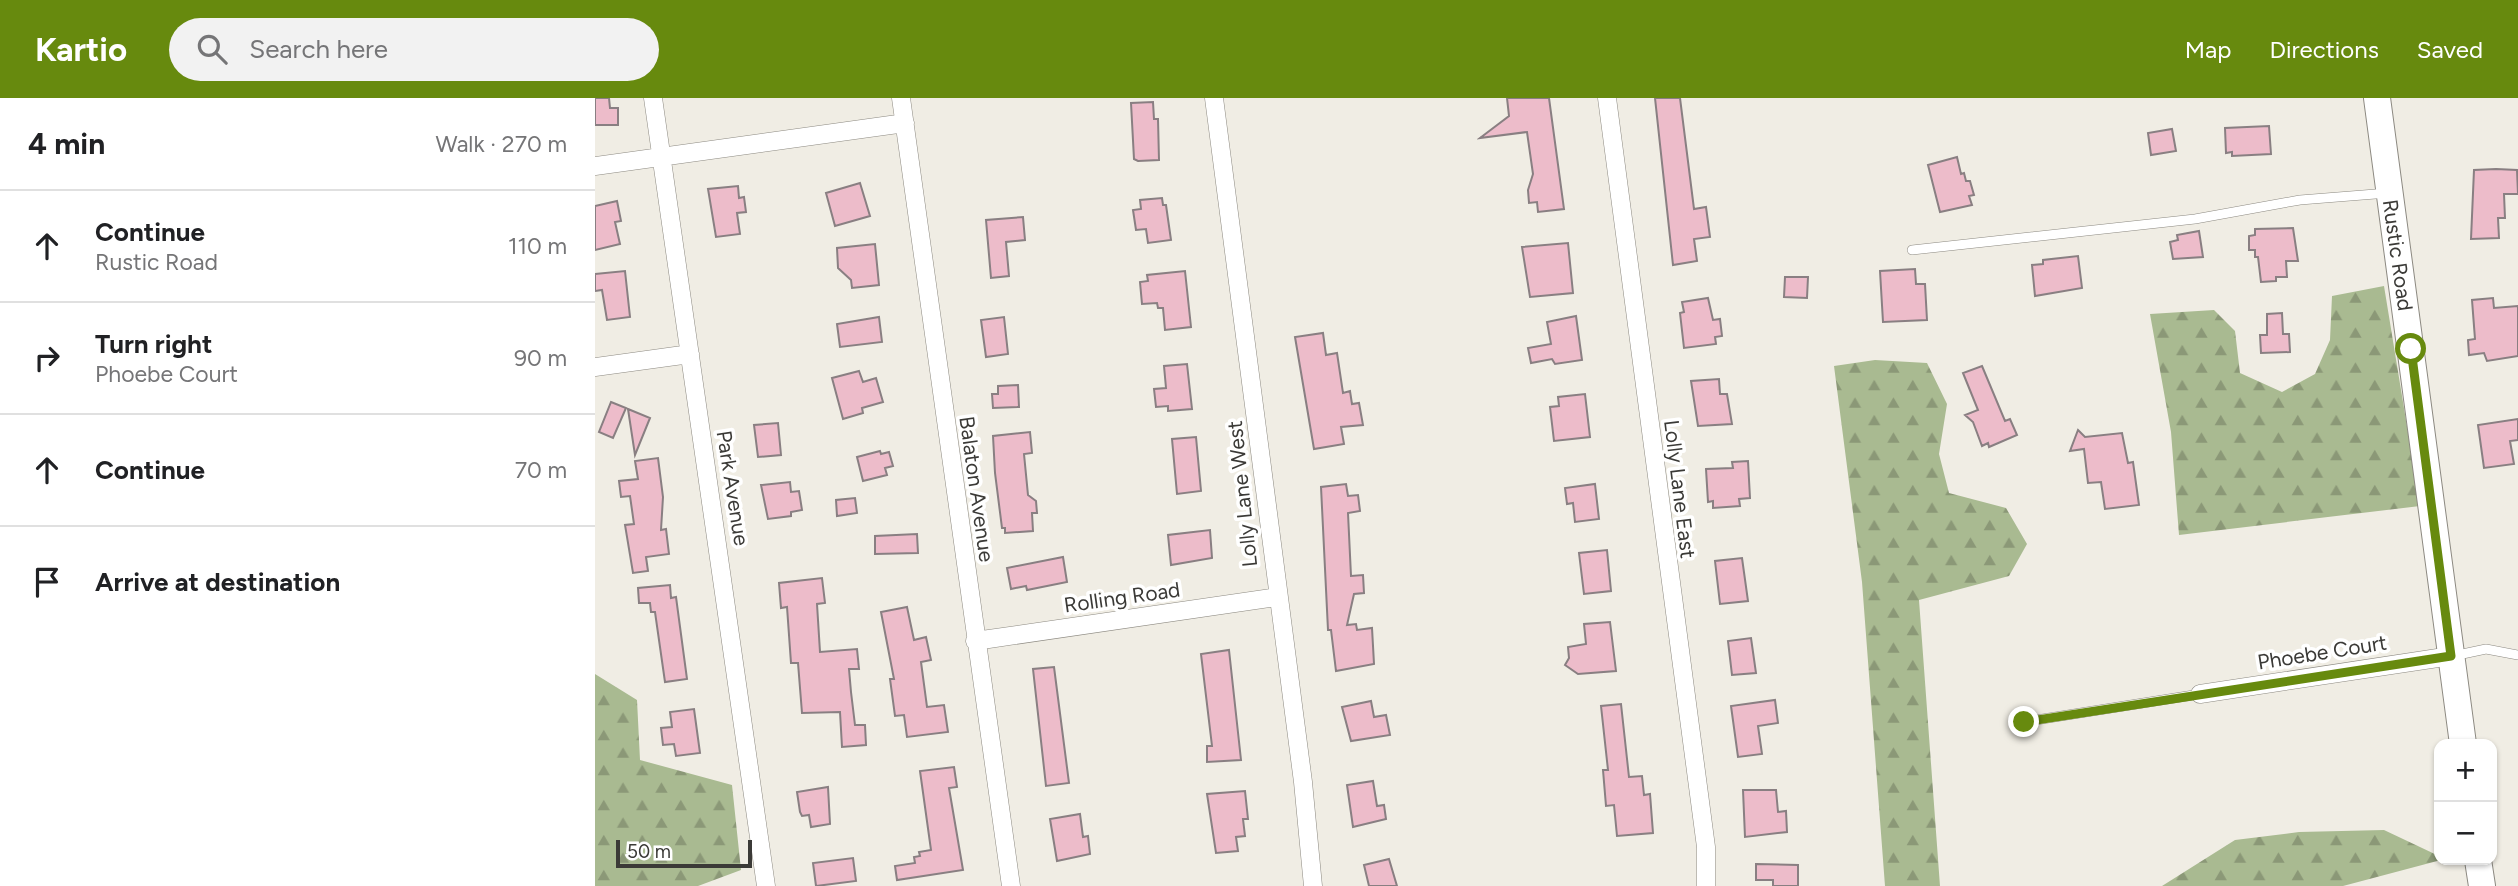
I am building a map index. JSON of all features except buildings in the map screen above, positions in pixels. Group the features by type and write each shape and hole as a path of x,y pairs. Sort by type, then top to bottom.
{"street":[{"name":"Park Avenue","path":"653,98 766,886"},
{"name":"Balaton Avenue","path":"901,98 1011,886"},
{"name":"Lolly Lane West","path":"1215,98 1254,390 1276,597 1303,782 1313,886"},
{"name":"Lolly Lane East","path":"1607,98 1706,847 1706,886"},
{"name":"Rustic Road","path":"2377,98 2462,739"},
{"path":"595,166 905,123"},
{"path":"595,367 690,354"},
{"name":"Rolling Road","path":"975,641 1276,597"},
{"name":"Phoebe Court","path":"2200,694 2451,656"},
{"path":"2479,865 2481,886"}],"lane":[{"path":"1912,250 2195,219 2300,200 2390,193"},
{"path":"2451,656 2486,649 2518,655"},
{"path":"2024,722 2200,694"}],"green space":[{"path":"2384,286 2420,506 2179,535 2171,432 2150,314 2214,310 2235,331 2240,373 2282,392 2315,374 2330,340 2332,296"},
{"path":"1875,360 1927,363 1947,404 1939,454 1949,493 2006,508 2027,544 2009,576 1919,600 1940,886 1885,886 1862,582 1834,366"},
{"path":"595,674 637,700 640,760 732,785 741,870 698,886 595,886"},
{"path":"2384,830 2434,854 2434,862 2343,886 2162,886 2235,840 2299,832"}],"route":[{"path":"2024,722 2451,656 2411,349"}]}
